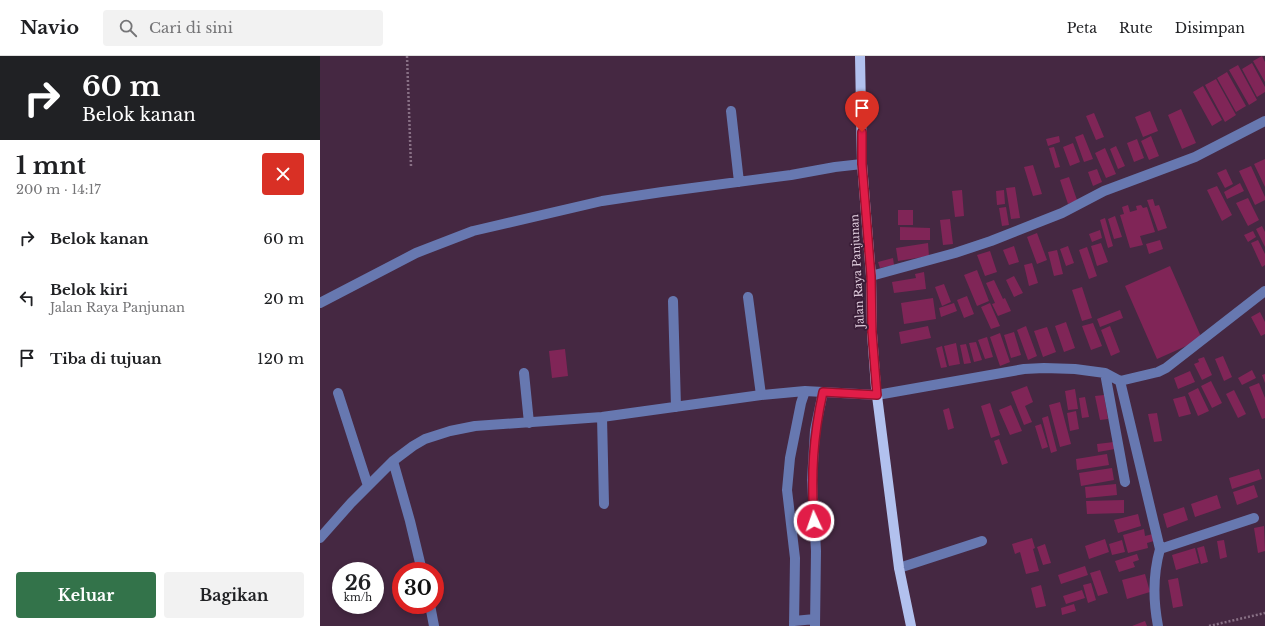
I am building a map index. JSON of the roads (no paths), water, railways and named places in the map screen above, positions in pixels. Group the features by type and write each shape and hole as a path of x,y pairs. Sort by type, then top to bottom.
{"main road":[{"name":"Jalan Raya Panjunan","path":"860,56 862,164 871,276 872,332 877,395 899,568 911,626"}],"street":[{"path":"731,111 739,182"},
{"path":"871,276 955,253 991,241 1062,213 1104,191 1195,157 1265,121"},
{"path":"320,299 416,253 473,231 602,201 862,164"},
{"path":"320,538 393,461 419,443 450,431 475,426 602,417 761,395 807,391 877,395 1024,369 1061,368 1105,373 1120,381 1158,372 1166,368 1265,291"},
{"path":"748,297 761,395"},
{"path":"673,301 676,407"},
{"path":"524,372 529,423"},
{"path":"1105,373 1124,482"},
{"path":"1120,381 1160,548 1154,582 1158,626"},
{"path":"807,391 801,403 790,458 788,490 794,558 796,622 813,622 816,551 812,480 815,430 821,392"},
{"path":"338,393 368,486"},
{"path":"602,417 604,504"},
{"path":"393,461 420,562"},
{"path":"1160,548 1254,518"},
{"path":"899,568 982,541"},
{"path":"432,614 434,626"}]}
